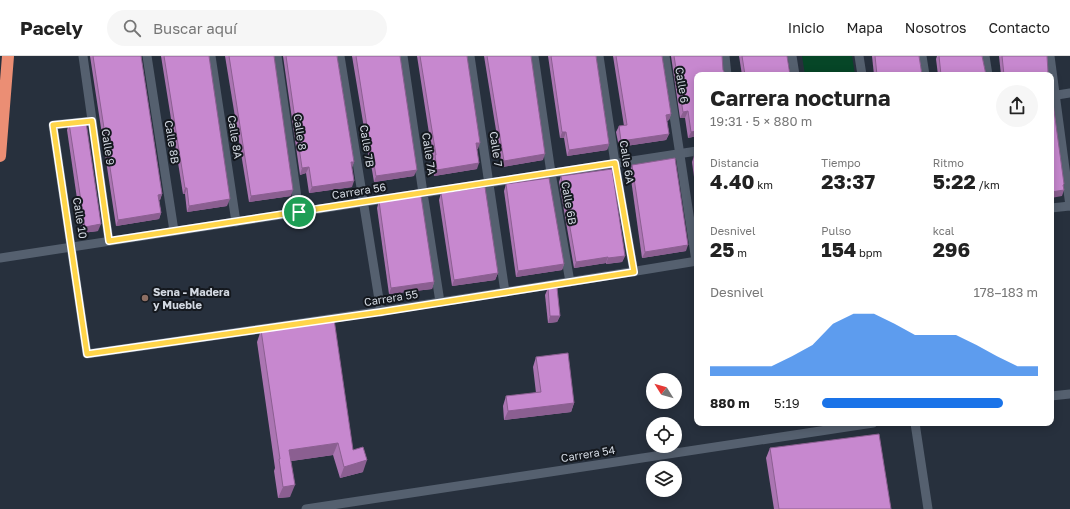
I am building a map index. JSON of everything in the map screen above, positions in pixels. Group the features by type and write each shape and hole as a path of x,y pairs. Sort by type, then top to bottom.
{"highway":[{"path":"0,156 8,56"}],"street":[{"name":"Calle 9","path":"83,56 109,241"},
{"name":"Calle 8B","path":"147,56 174,231"},
{"name":"Calle 8A","path":"210,56 236,222"},
{"name":"Calle 8","path":"277,56 299,212"},
{"name":"Calle 7B","path":"340,56 381,312"},
{"name":"Calle 7A","path":"403,56 440,302"},
{"name":"Calle 7","path":"470,56 505,292"},
{"name":"Calle 6B","path":"534,56 551,173 570,282"},
{"name":"Calle 6A","path":"599,56 615,163 634,272"},
{"name":"Calle 6","path":"665,56 694,242"},
{"path":"725,56 727,72"},
{"path":"792,56 795,72"},
{"path":"859,56 862,72"},
{"path":"922,56 925,72"},
{"path":"985,56 988,72"},
{"path":"1050,56 1051,72"},
{"path":"1054,96 1070,93"},
{"path":"1054,100 1067,158 1070,206 1054,208"},
{"name":"Calle 10","path":"87,354 53,125 92,121"},
{"name":"Carrera 56","path":"0,258 694,151"},
{"name":"Carrera 55","path":"87,354 381,312 694,262"},
{"path":"1054,396 1070,394"},
{"name":"Carrera 54","path":"306,509 854,426"},
{"path":"915,426 928,509"}],"green space":[{"path":"802,56 852,56 855,72 805,72"}],"building":[{"path":"93,56 141,56 162,194 158,195 161,213 118,220"},
{"path":"164,56 209,56 230,199 189,206"},
{"path":"229,56 274,56 293,190 251,196"},
{"path":"286,56 337,56 354,162 351,162 354,181 312,187 309,167 302,168"},
{"path":"356,56 400,56 417,170 376,176"},
{"path":"420,56 467,56 480,143 476,143 479,163 437,170 436,155"},
{"path":"487,56 531,56 545,154 504,161"},
{"path":"551,56 596,56 609,144 569,150 566,132 562,132"},
{"path":"616,56 662,56 671,114 666,115 669,134 621,141 619,126 627,125"},
{"path":"674,56 722,56 724,72 694,72 694,132 691,132 688,111 683,112"},
{"path":"742,56 787,56 790,72 745,72"},
{"path":"875,56 919,56 922,72 877,72"},
{"path":"939,56 982,56 985,72 941,72"},
{"path":"1002,56 1047,56 1048,72 1004,72"},
{"path":"1054,110 1064,184 1064,190 1054,192"},
{"path":"86,122 101,224 85,227 69,123"},
{"path":"675,158 688,245 645,252 632,165"},
{"path":"612,169 625,256 576,262 561,176"},
{"path":"549,178 564,264 518,271 506,184"},
{"path":"485,187 498,273 454,280 441,193"},
{"path":"421,196 434,282 391,288 379,201"},
{"path":"548,288 557,288 560,316 550,316"},
{"path":"334,319 353,450 363,447 367,460 344,467 338,443 289,450 295,485 283,487 261,330"},
{"path":"568,353 574,403 508,411 506,396 541,392 536,357"},
{"path":"879,434 891,509 779,509 770,448"}],"place":[{"name":"Sena - Madera y Mueble","path":"145,298"}],"route":[{"path":"92,121 109,241 299,212 615,163 634,272 381,312 87,354 53,125 92,121"}]}
